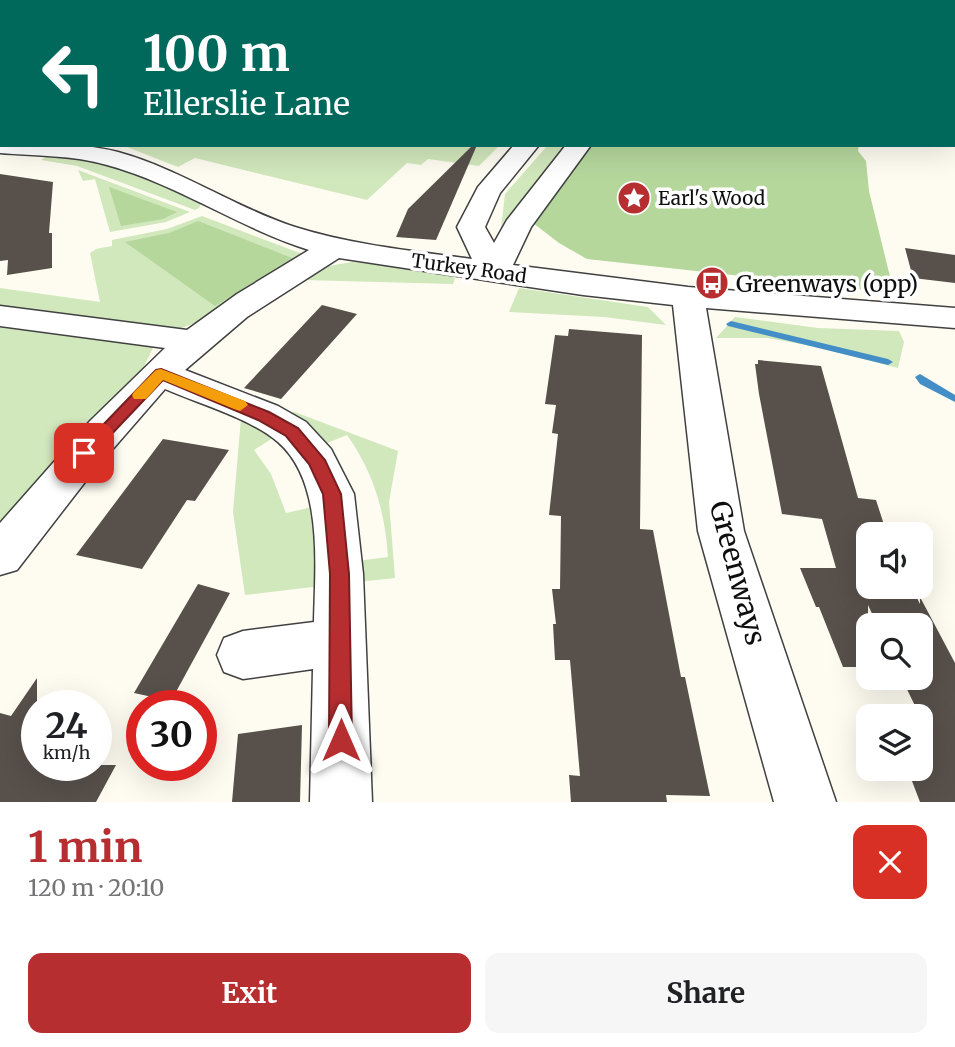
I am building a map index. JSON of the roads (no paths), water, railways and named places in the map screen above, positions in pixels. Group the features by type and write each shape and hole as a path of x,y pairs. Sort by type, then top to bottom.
{"street":[{"name":"Turkey Road","path":"42,147 85,148 150,171 281,232 334,248 688,297 955,318"},
{"path":"494,272 471,227 477,207 487,190 525,147"},
{"path":"494,272 517,226 577,147"},
{"path":"0,556 84,453 194,342 266,290 334,248"},
{"name":"Greenways","path":"688,297 722,531 805,802"},
{"path":"0,316 194,342"},
{"path":"161,374 264,416 292,432 316,460 332,494 340,574 341,802"},
{"path":"243,655 340,642"}],"waterway":[{"path":"731,324 888,362"},
{"path":"920,377 924,382 955,399"}],"place":[{"name":"Earl's Wood","path":"634,198"},
{"name":"Greenways (opp)","path":"712,283"}]}
